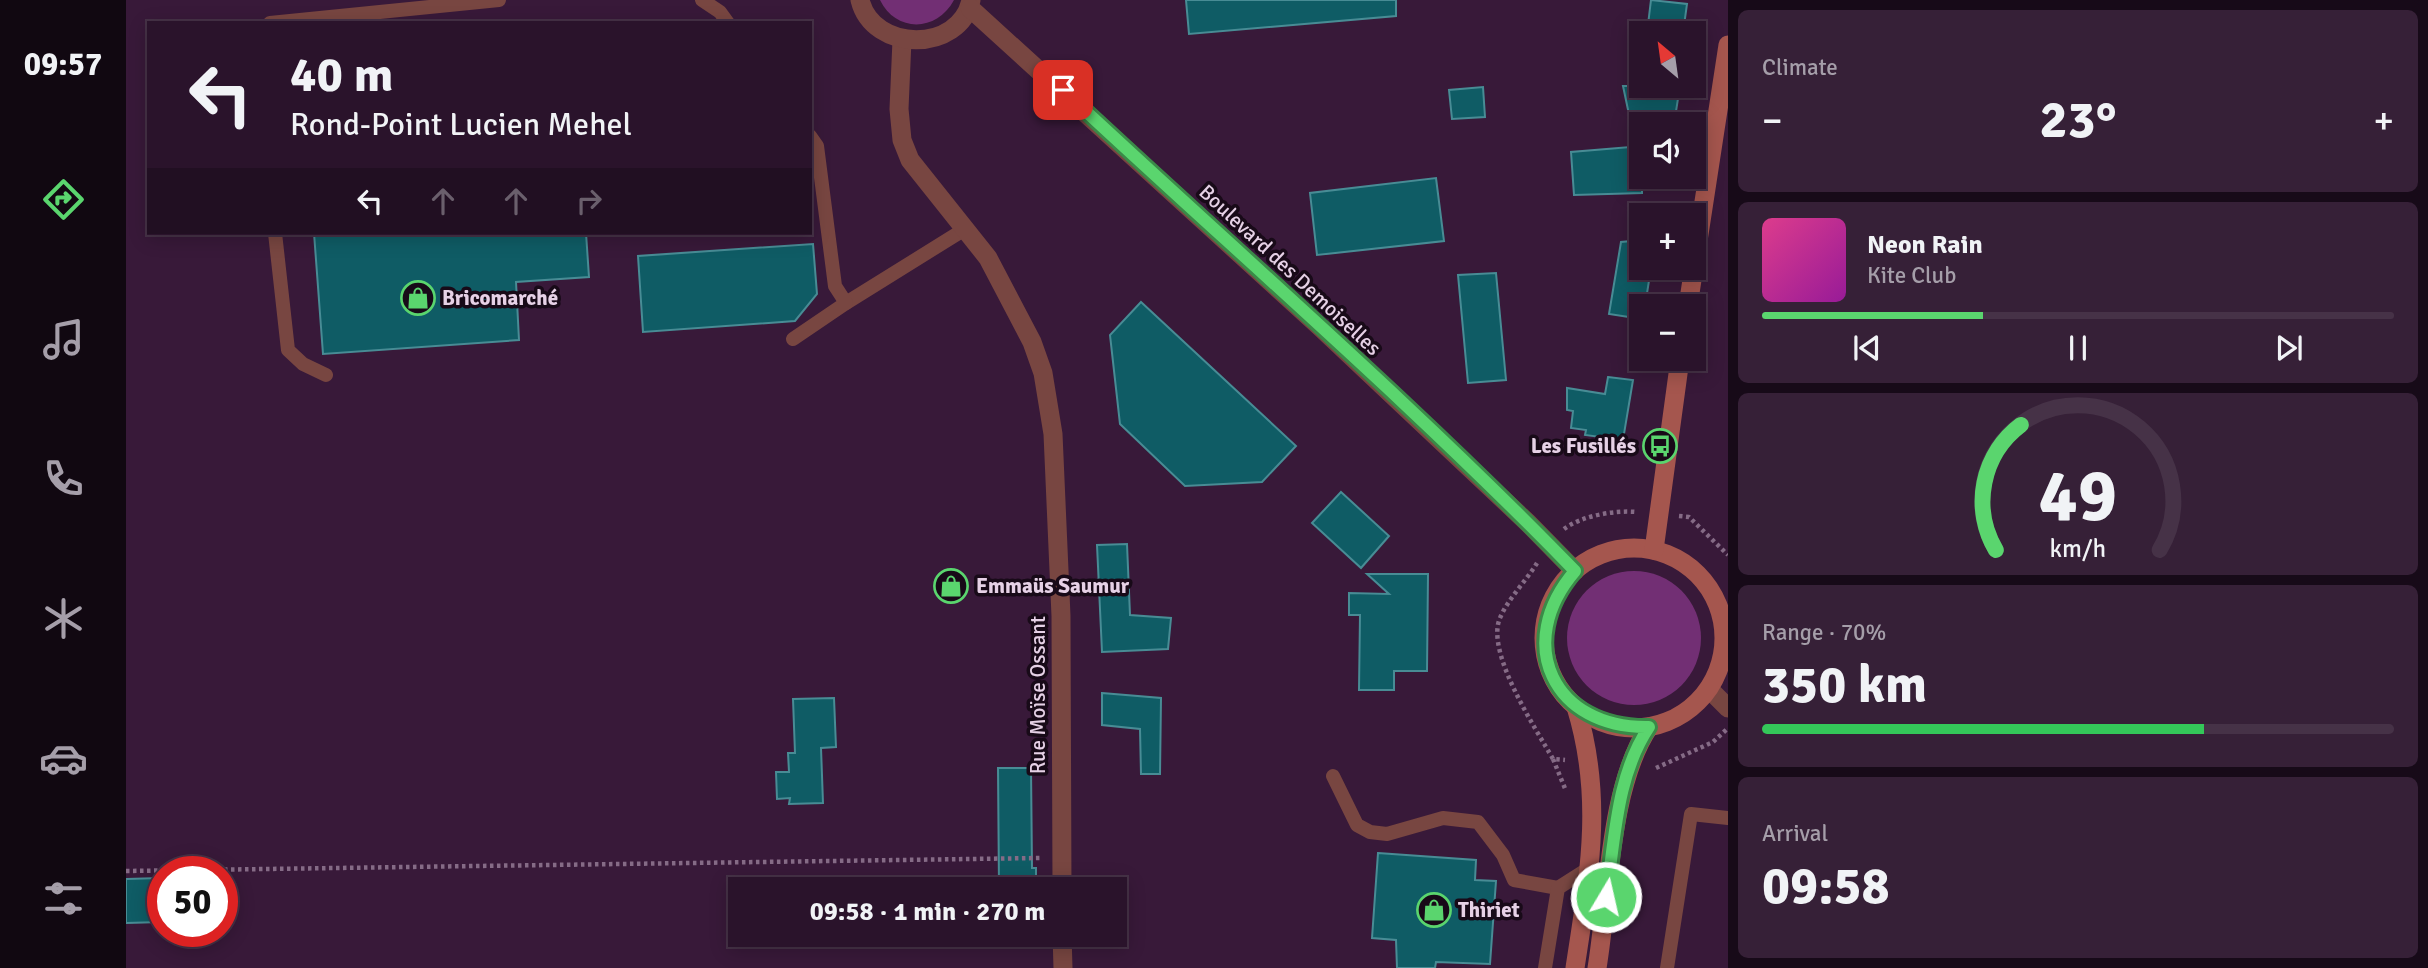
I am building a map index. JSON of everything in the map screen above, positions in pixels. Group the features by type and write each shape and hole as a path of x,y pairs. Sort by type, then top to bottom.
{"main road":[{"path":"1690,294 1728,45"},
{"path":"1654,550 1678,371"},
{"path":"1626,548 1654,550 1677,559 1698,574 1713,593 1722,617 1724,642 1720,666 1709,689 1682,713 1649,727 1598,721 1576,707 1552,676 1544,648 1546,620 1556,593 1575,571 1598,555 1626,548"},
{"path":"1575,968 1591,867 1594,822 1591,763 1576,707"},
{"path":"1597,968 1627,769 1636,747 1649,727"}],"street":[{"path":"860,0 873,22 902,40 933,39 956,26 971,4"},
{"name":"Boulevard des Demoiselles","path":"971,4 1309,317 1575,571"},
{"name":"Rue Moïse Ossant","path":"902,40 899,109 902,140 910,160 988,258 1032,342 1043,373 1053,434 1061,616 1062,877"},
{"path":"1709,689 1728,708"},
{"path":"1062,947 1063,968"}],"lane":[{"path":"284,21 396,5 499,0"},
{"path":"702,0 720,12 727,21"},
{"path":"812,139 817,146 835,286 846,303"},
{"path":"793,340 846,303 965,229"},
{"path":"275,235 288,350 303,364 326,375"},
{"path":"1333,776 1357,825 1370,832 1387,834 1443,818 1478,822 1503,855 1514,880 1558,888 1591,867"},
{"path":"1667,968 1691,814 1728,818"},
{"path":"1545,968 1558,888"}],"path":[{"path":"1591,763 1553,759 1515,693 1501,660 1499,620 1549,545 1572,523 1626,511 1689,517 1728,555"},
{"path":"1627,769 1648,773 1662,763 1713,742 1728,729"},
{"path":"126,870 1062,858"}],"shaded area":[{"path":"880,0 954,0 938,18 917,24 896,18"},
{"path":"1634,571 1660,576 1681,591 1696,612 1701,638 1696,664 1681,685 1660,700 1634,705 1608,700 1587,685 1572,664 1567,638 1572,612 1587,591 1608,576"}],"building":[{"path":"1186,0 1396,0 1396,16 1189,34"},
{"path":"1651,0 1687,4 1685,21 1648,21"},
{"path":"1623,86 1629,86 1629,98 1678,98 1676,112 1629,112 1629,114"},
{"path":"1483,87 1485,117 1452,119 1449,90"},
{"path":"1629,147 1629,189 1642,189 1642,193 1574,195 1571,152"},
{"path":"1436,178 1444,241 1317,255 1310,193"},
{"name":"Bricomarché","path":"314,235 586,235 589,277 516,282 519,340 323,354"},
{"path":"1629,241 1629,280 1649,280 1647,294 1629,294 1629,317 1609,314 1621,242"},
{"path":"813,244 817,294 795,321 643,332 638,256"},
{"path":"1496,273 1506,380 1468,383 1458,275"},
{"path":"1141,302 1296,446 1262,482 1185,486 1120,424 1110,335"},
{"path":"1608,377 1633,380 1623,440 1585,435 1586,430 1571,428 1573,411 1567,410 1567,388 1605,394"},
{"path":"1341,492 1389,536 1361,568 1312,523"},
{"path":"1127,544 1130,615 1171,618 1168,649 1102,652 1097,545"},
{"path":"1367,574 1428,574 1427,671 1394,671 1394,690 1359,690 1360,615 1349,615 1349,593 1389,594"},
{"path":"1102,693 1161,698 1160,774 1141,774 1140,729 1102,725"},
{"path":"834,698 836,747 821,748 823,803 789,804 790,798 777,799 776,772 789,772 788,753 795,753 793,699"},
{"path":"998,768 1031,768 1032,868 1036,868 1036,877 999,877"},
{"name":"Thiriet","path":"1378,853 1476,860 1475,880 1496,881 1490,964 1436,962 1435,968 1397,968 1396,940 1372,938"},
{"path":"147,878 147,922 126,923 126,879"}],"place":[{"name":"Bricomarché","path":"418,298"},
{"name":"Les Fusillés","path":"1660,446"},
{"name":"Emmaüs Saumur","path":"951,586"},
{"name":"Thiriet","path":"1434,910"}],"route":[{"path":"1063,90 1338,344 1528,523 1575,571 1556,593 1546,620 1544,648 1552,676 1562,693 1576,707 1598,721 1623,728 1649,727 1636,747 1627,769 1606,897"}]}
